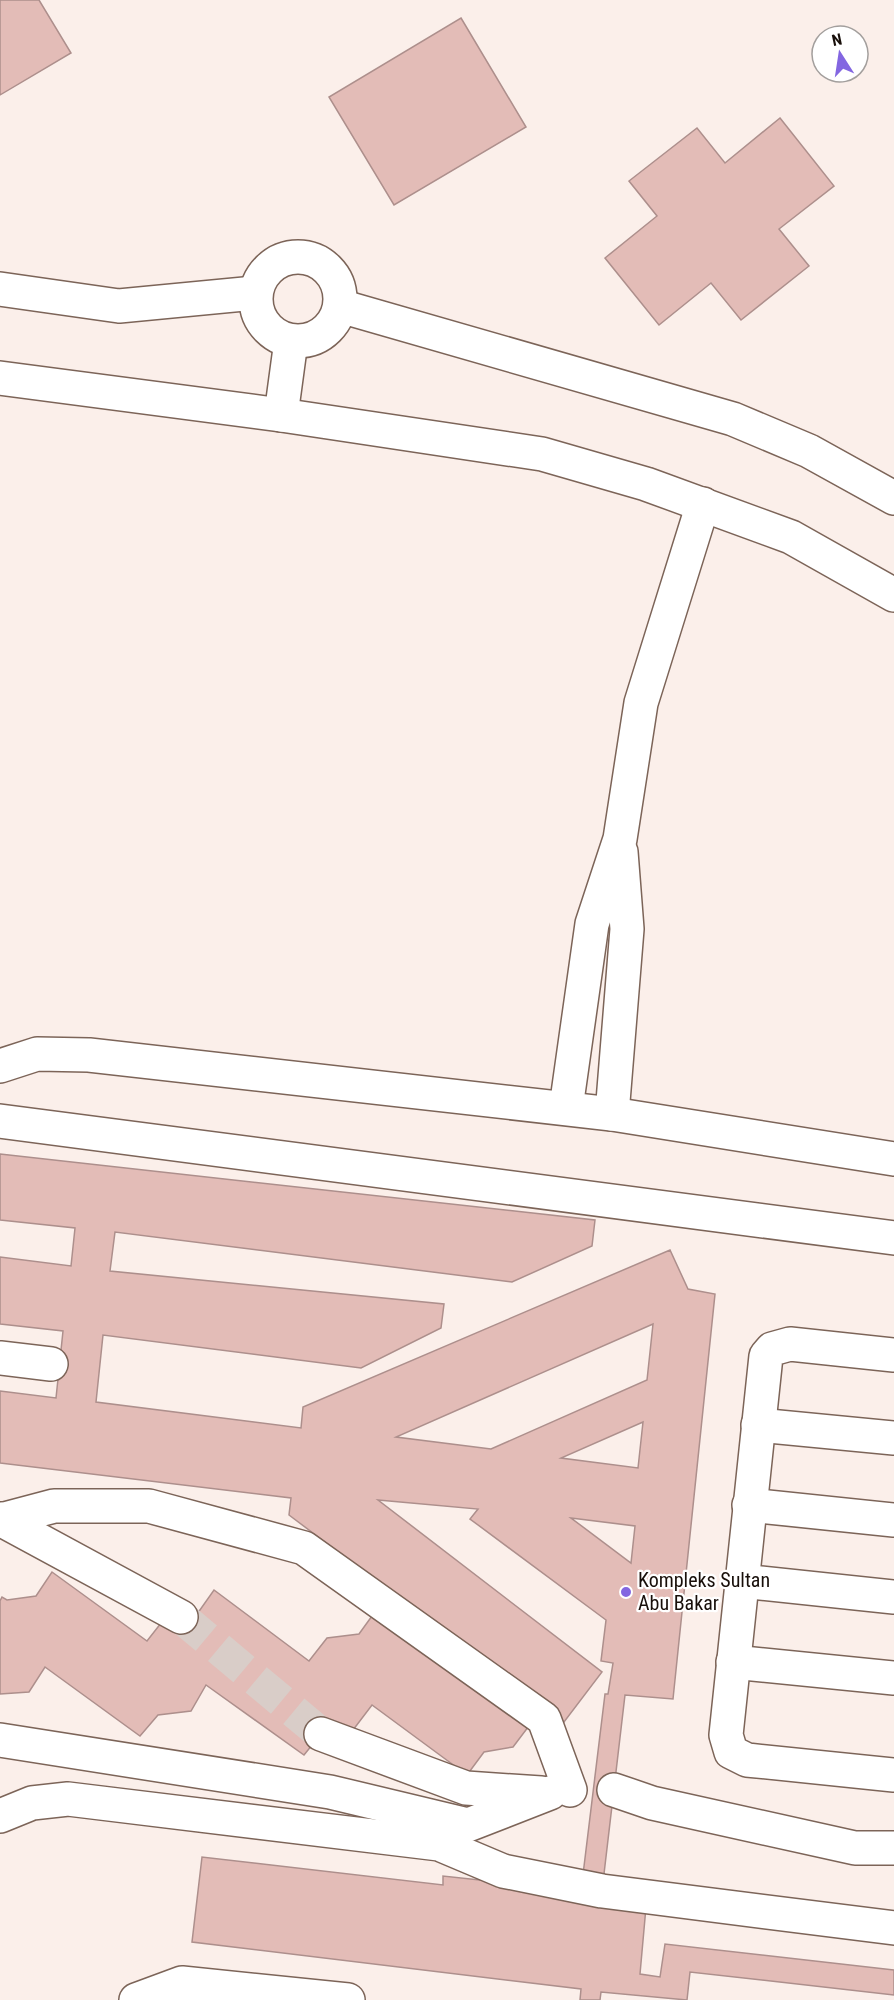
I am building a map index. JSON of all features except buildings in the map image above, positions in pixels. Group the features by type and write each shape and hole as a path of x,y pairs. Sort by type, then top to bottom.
{"street":[{"path":"304,257 320,262 333,274 340,289 340,306 334,321 323,334 308,341 291,341 275,335 263,324 256,309 255,293 261,277 272,265 288,258 304,257"},
{"path":"0,289 119,306 255,293"},
{"path":"340,306 733,420 809,451 894,498"},
{"path":"281,415 291,341"},
{"path":"0,378 281,415 543,454 646,484 790,537 894,595"},
{"path":"566,1108 592,924 620,839 641,703 703,504"},
{"path":"612,1114 627,929 620,839"},
{"path":"0,1066 37,1054 89,1055 566,1108 894,1159"},
{"path":"0,1121 894,1238"},
{"path":"894,1355 790,1344 772,1349 764,1365 726,1735 731,1752 738,1758 894,1775"},
{"path":"0,1358 51,1364"},
{"path":"758,1425 894,1438"},
{"path":"749,1505 894,1520"},
{"path":"3,1519 54,1506 149,1506 304,1548 544,1719 582,1790"},
{"path":"3,1519 180,1617"},
{"path":"741,1581 894,1597"},
{"path":"733,1662 894,1678"},
{"path":"321,1734 466,1788 582,1790 652,1803 855,1848 894,1848"},
{"path":"0,1740 330,1792 468,1825 582,1790"},
{"path":"0,1816 32,1803 68,1799 439,1844 503,1870 602,1891 894,1928"},
{"path":"136,2000 182,1983 348,2000"}],"tunnel":[{"path":"181,1617 321,1734"}],"place":[{"name":"Kompleks Sultan Abu Bakar","path":"626,1592"}]}
